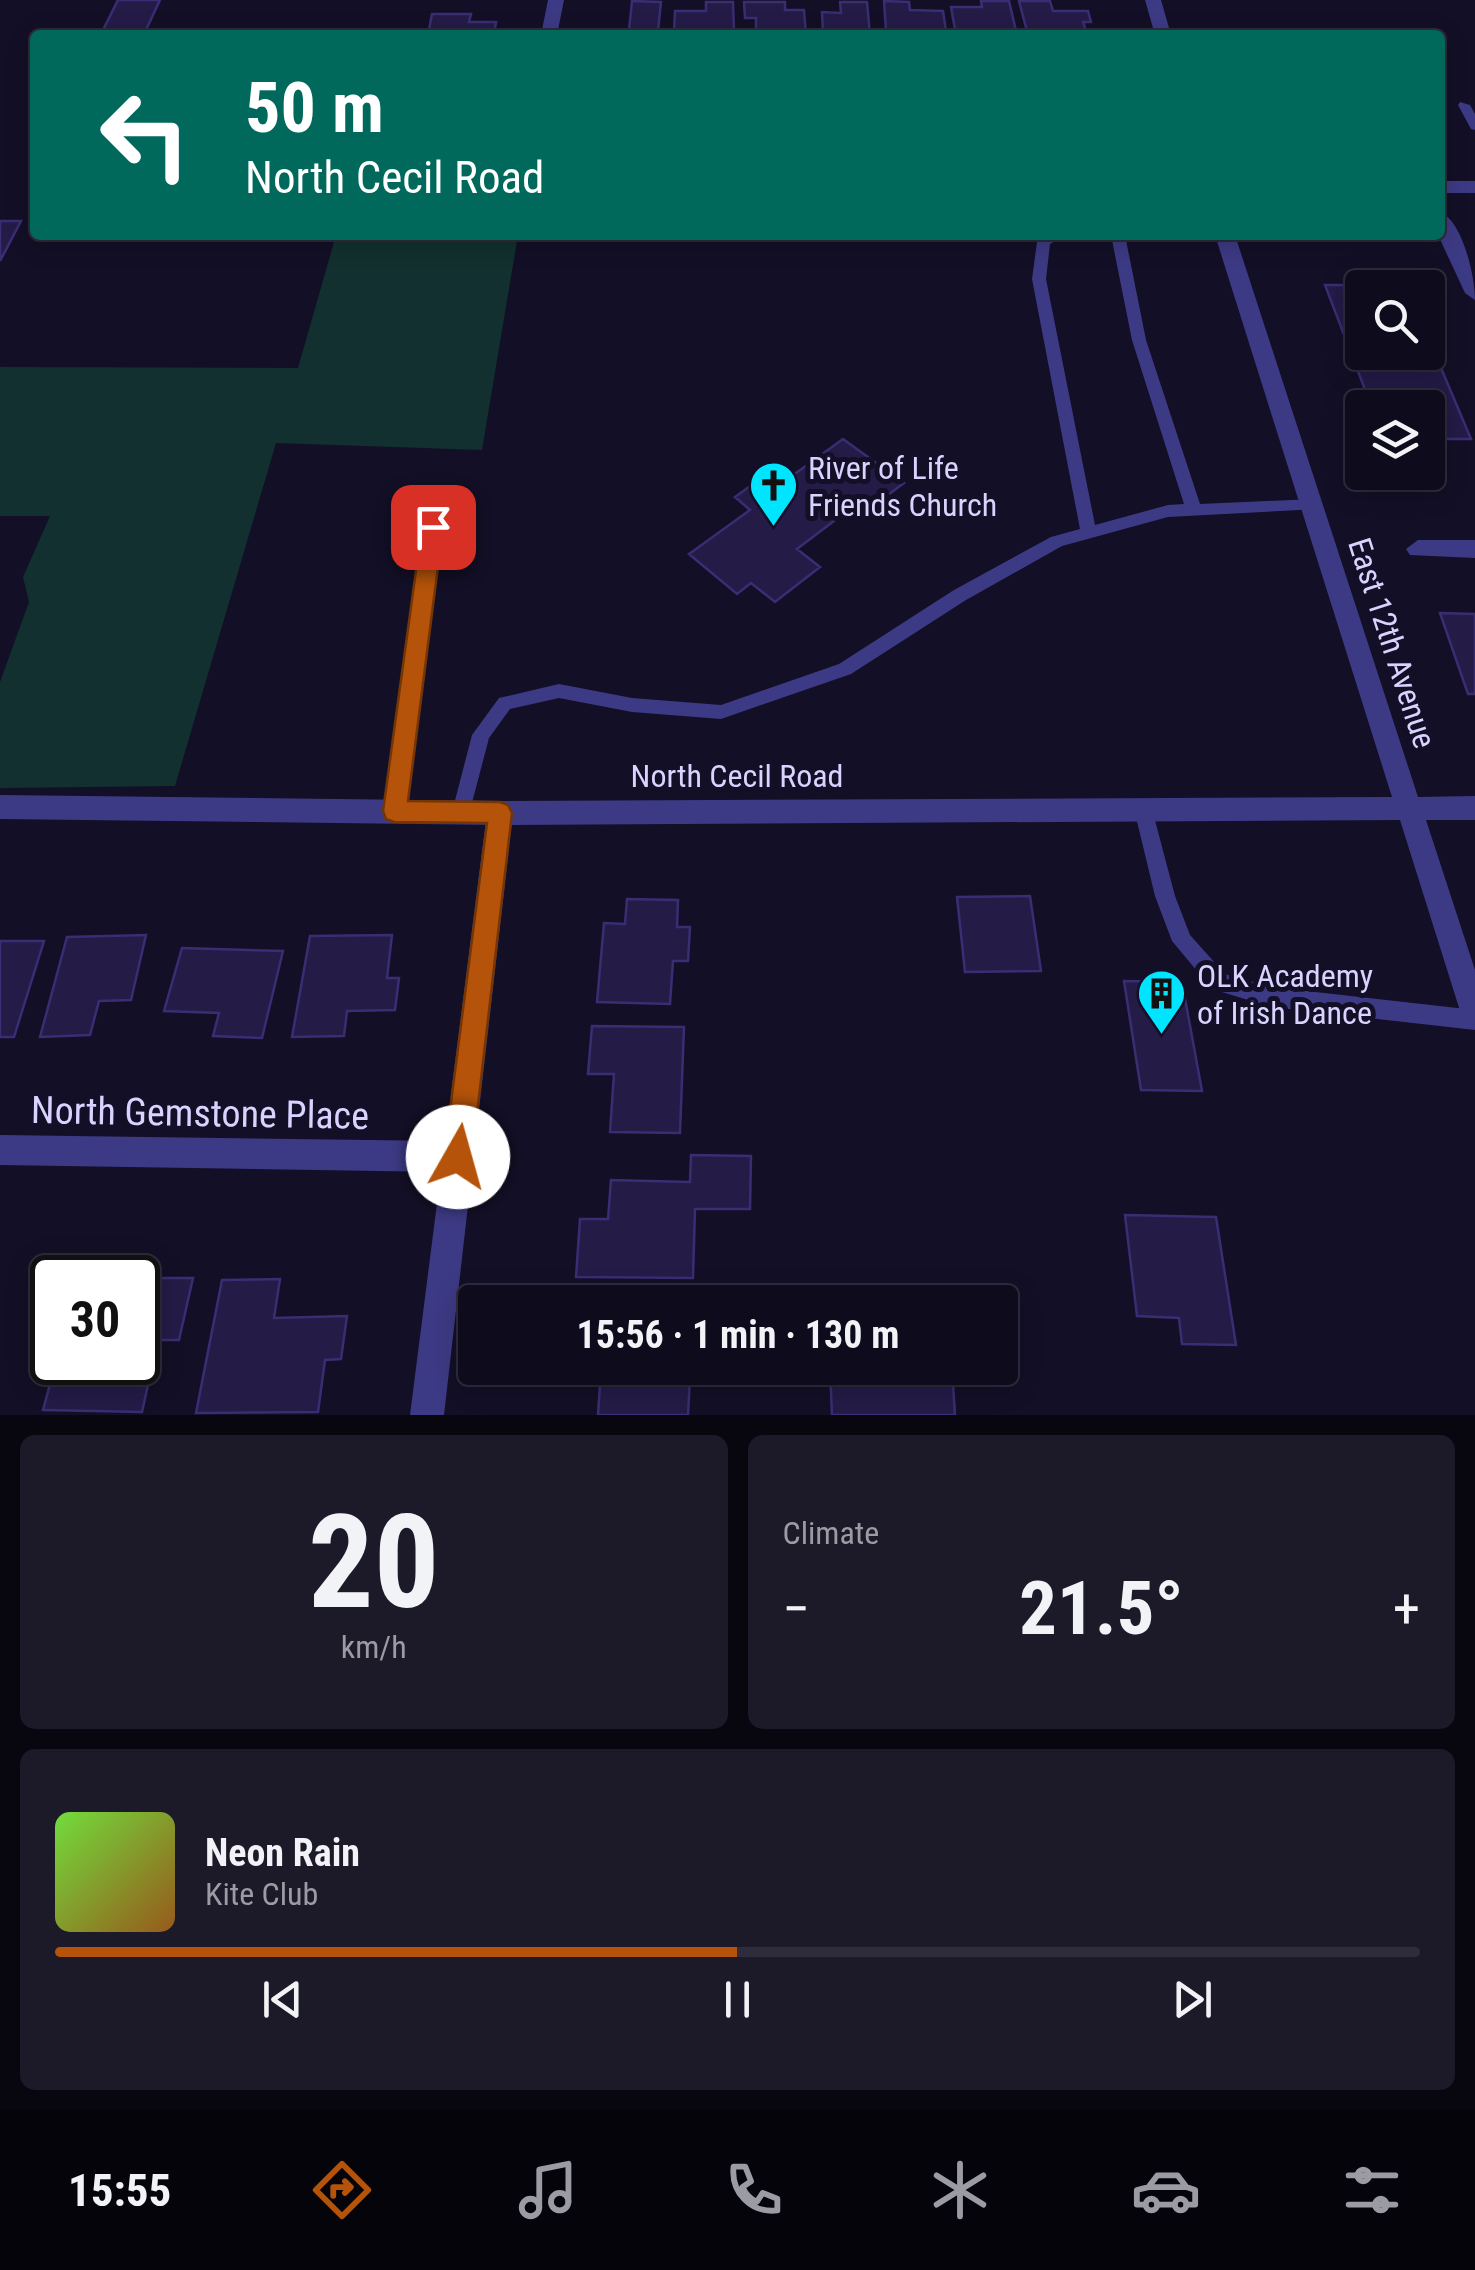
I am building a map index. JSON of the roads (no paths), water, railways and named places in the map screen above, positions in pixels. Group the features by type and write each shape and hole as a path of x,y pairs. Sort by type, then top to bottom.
{"street":[{"path":"550,30 556,0"},
{"path":"1153,0 1162,30"},
{"path":"1445,187 1475,187"},
{"path":"1445,229 1475,293"},
{"name":"East 12th Avenue","path":"1227,240 1475,1017"},
{"path":"1418,550 1475,549"},
{"name":"North Cecil Road","path":"0,807 500,813 1475,808"},
{"path":"427,1415 500,813"},
{"name":"North Gemstone Place","path":"0,1150 458,1157"}],"lane":[{"path":"1464,104 1475,126"},
{"path":"1048,240 1044,242 1039,280 1089,532"},
{"path":"1119,240 1121,264 1154,392 1194,510"},
{"path":"460,812 481,734 505,703 560,691 632,705 720,712 846,669 960,595 1057,542 1168,511 1313,504"},
{"path":"394,811 433,527"},
{"path":"1143,809 1165,896 1182,941 1218,982 1271,997 1475,1017"}],"place":[{"name":"River of Life Friends Church","path":"773,528"},
{"name":"OLK Academy of Irish Dance","path":"1162,1036"}]}
